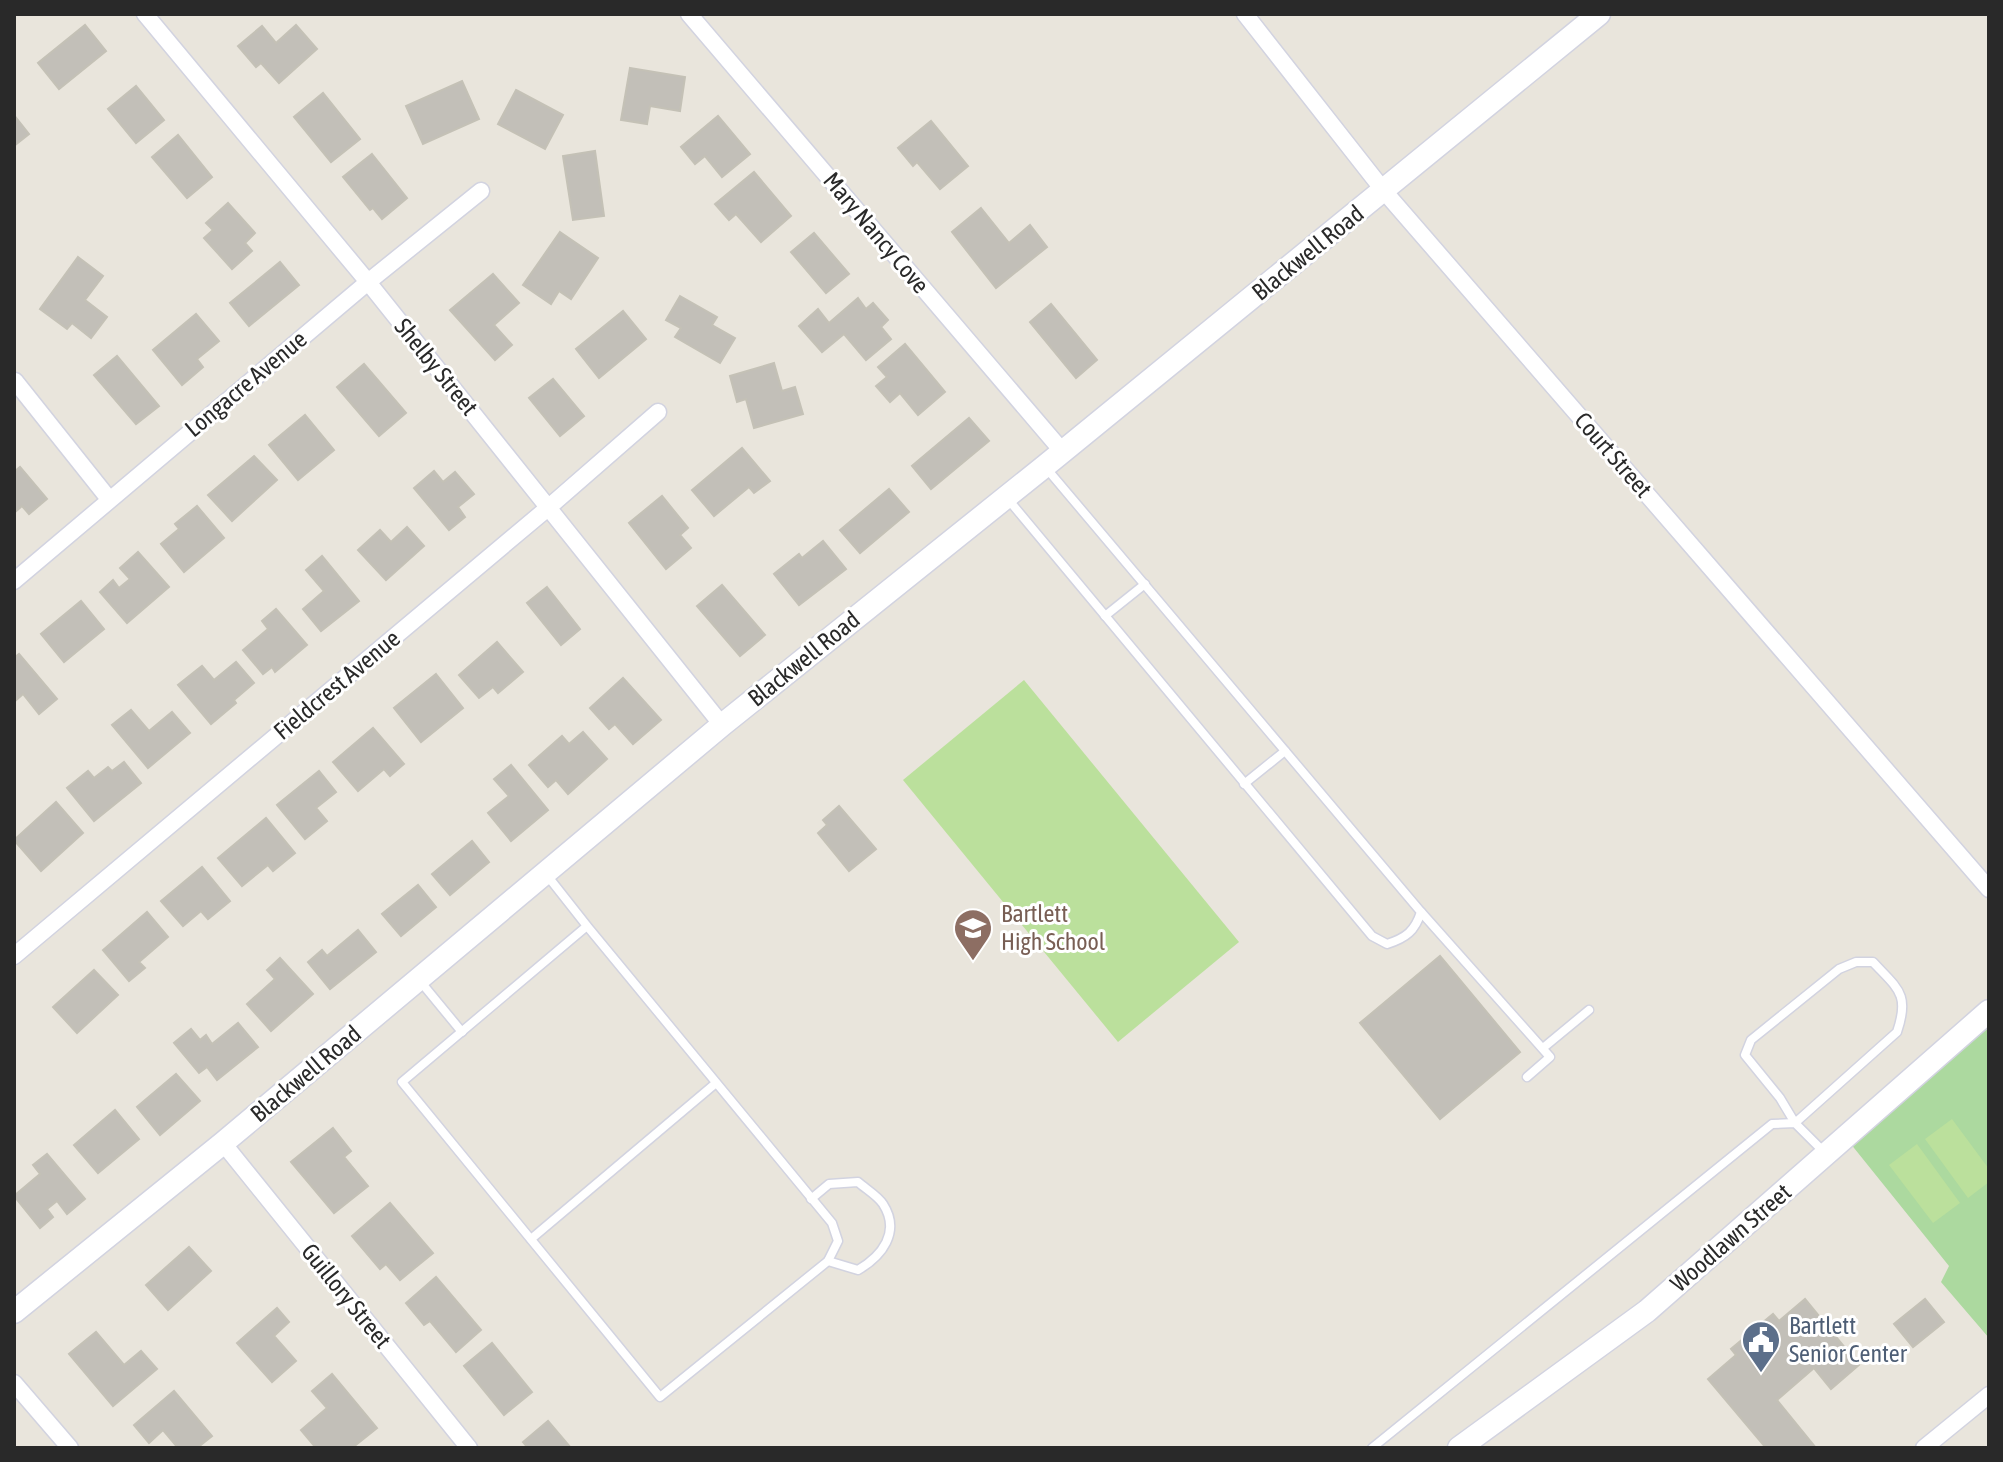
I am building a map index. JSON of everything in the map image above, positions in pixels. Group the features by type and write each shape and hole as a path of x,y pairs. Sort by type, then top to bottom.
{"street":[{"name":"Shelby Street","path":"145,14 368,282 722,725"},
{"name":"Mary Nancy Cove","path":"689,14 1063,452"},
{"name":"Court Street","path":"1245,14 1384,191 1989,889"},
{"name":"Blackwell Road","path":"14,1312 223,1143 722,725 1063,452 1599,14"},
{"name":"Longacre Avenue","path":"14,581 368,282 481,191"},
{"path":"15,381 109,499"},
{"name":"Fieldcrest Avenue","path":"14,956 658,412"},
{"name":"Woodlawn Street","path":"1459,1448 1647,1311 1989,1011"},
{"name":"Guillory Street","path":"223,1143 469,1448"},
{"path":"14,1383 70,1448"},
{"path":"1924,1448 1989,1395"}],"lane":[{"path":"1045,466 1421,912 1543,1048 1550,1057 1527,1077"},
{"path":"1006,497 1372,936 1387,944 1403,939 1416,927 1421,912"},
{"path":"1105,616 1145,584"},
{"path":"1244,784 1285,751"},
{"path":"545,873 832,1223 838,1241 828,1261 660,1397 402,1082 587,926"},
{"path":"1372,1448 1772,1124 1795,1123 1897,1032 1903,1013 1901,993 1873,962 1856,962 1839,969 1751,1040 1745,1055 1780,1098 1795,1123 1827,1155"},
{"path":"419,980 462,1032"},
{"path":"1543,1048 1589,1010"},
{"path":"531,1239 716,1083"},
{"path":"811,1199 829,1184 858,1182 882,1202 889,1218 887,1241 878,1258 858,1270 828,1261"}],"green space":[{"path":"1024,680 1239,942 1118,1042 903,780"},
{"path":"1989,1010 1989,1338 1941,1282 1949,1266 1846,1138"},
{"path":"1952,1119 1989,1169 1989,1182 1968,1198 1925,1139"},
{"path":"1917,1144 1960,1203 1933,1223 1889,1165"}],"building":[{"path":"85,25 106,51 59,89 38,63"},
{"path":"296,25 317,49 279,83 261,63 256,67 238,46 262,26 276,43"},
{"path":"630,68 685,77 680,111 650,106 647,124 621,120"},
{"path":"462,81 479,119 423,144 406,106"},
{"path":"136,86 164,120 136,143 108,109"},
{"path":"516,90 563,115 545,149 498,124"},
{"path":"323,93 360,139 331,162 294,117"},
{"path":"14,115 29,134 14,146"},
{"path":"718,116 750,154 722,177 705,156 695,164 681,147"},
{"path":"931,121 968,166 940,189 917,162 913,166 898,148"},
{"path":"178,135 212,177 187,198 152,157"},
{"path":"595,151 604,216 573,220 563,156"},
{"path":"372,154 407,198 382,219 373,208 370,210 343,177"},
{"path":"754,172 791,216 761,242 736,214 729,220 715,204"},
{"path":"228,203 255,233 245,243 252,251 232,269 204,238 213,230 206,223"},
{"path":"981,208 1009,243 1030,225 1047,247 996,288 952,232"},
{"path":"560,232 598,258 571,299 559,291 551,304 523,285"},
{"path":"814,233 849,274 826,293 791,252"},
{"path":"78,257 103,276 85,300 107,317 91,338 72,323 67,329 40,309"},
{"path":"280,262 299,285 249,326 230,303"},
{"path":"493,274 519,303 494,325 512,345 495,360 450,310"},
{"path":"680,296 717,317 712,325 735,338 720,363 675,337 681,328 666,320"},
{"path":"858,298 866,309 873,303 888,320 881,327 891,339 866,360 844,334 822,352 799,326 818,309 829,323"},
{"path":"1051,304 1097,360 1076,378 1030,322"},
{"path":"623,311 646,339 599,378 576,349"},
{"path":"196,314 219,341 197,359 203,367 182,385 153,350"},
{"path":"905,344 945,392 918,415 900,393 890,402 876,386 887,377 878,367"},
{"path":"117,356 159,406 136,424 94,375"},
{"path":"774,363 782,391 795,387 803,414 754,428 746,399 737,402 730,376"},
{"path":"364,364 406,413 379,436 337,387"},
{"path":"553,379 584,416 560,436 529,398"},
{"path":"305,415 334,450 298,480 269,445"},
{"path":"969,418 989,441 931,489 912,466"},
{"path":"742,448 770,481 754,493 749,487 714,516 692,490"},
{"path":"254,456 277,480 232,521 208,495"},
{"path":"20,467 47,499 29,514 22,506 14,513 14,472"},
{"path":"434,471 443,482 455,472 474,494 458,507 465,517 449,530 414,488"},
{"path":"889,489 909,512 860,553 840,530"},
{"path":"662,496 688,528 680,535 691,548 666,569 629,523"},
{"path":"197,506 224,538 184,572 161,544 179,529 175,524"},
{"path":"407,527 424,546 386,580 358,550 380,530 391,542"},
{"path":"823,541 846,569 799,605 774,574 799,554 802,558"},
{"path":"138,552 169,587 127,623 100,592 113,580 119,588 130,579 120,568"},
{"path":"322,556 359,601 321,631 303,609 324,591 306,570"},
{"path":"722,585 765,635 740,656 697,606"},
{"path":"547,587 580,629 561,645 527,603"},
{"path":"81,601 104,629 64,662 41,634"},
{"path":"276,609 307,645 275,672 272,667 263,674 243,650 268,629 262,621"},
{"path":"497,642 523,672 498,693 493,687 479,698 459,675"},
{"path":"19,654 57,699 39,714 23,694 14,702 14,658"},
{"path":"236,662 254,683 211,724 178,685 202,666 214,680"},
{"path":"436,674 463,708 421,742 394,708"},
{"path":"623,678 661,720 633,744 615,724 609,729 590,708"},
{"path":"131,710 149,731 172,712 190,733 148,768 112,725"},
{"path":"373,728 404,764 390,776 384,769 358,791 333,762"},
{"path":"583,732 607,759 568,794 556,780 548,787 529,765 562,736 569,744"},
{"path":"124,762 141,783 94,821 67,788 88,771 94,778 108,767 112,771"},
{"path":"511,765 548,810 511,841 488,813 509,796 494,779"},
{"path":"319,771 336,792 316,808 327,821 305,839 277,805"},
{"path":"56,802 83,833 41,871 14,840"},
{"path":"839,806 876,849 849,871 818,833 827,825 823,820"},
{"path":"266,818 295,853 273,871 268,865 242,886 218,858"},
{"path":"472,841 489,862 450,895 432,874"},
{"path":"202,867 230,901 208,919 201,911 183,926 161,901"},
{"path":"418,885 436,907 401,936 382,914"},
{"path":"147,912 168,937 139,962 145,968 129,981 103,950"},
{"path":"358,930 376,952 330,989 308,962 322,950 327,956"},
{"path":"1440,956 1520,1052 1440,1119 1360,1023"},
{"path":"280,958 313,994 271,1031 247,1004 275,979 267,970"},
{"path":"94,970 118,995 77,1033 53,1007"},
{"path":"238,1023 258,1047 217,1080 207,1067 199,1073 174,1043 191,1029 200,1040 206,1035 212,1044"},
{"path":"176,1074 200,1101 160,1135 137,1107"},
{"path":"115,1110 139,1139 98,1173 74,1145"},
{"path":"333,1128 351,1151 344,1157 368,1186 334,1213 291,1162"},
{"path":"47,1154 85,1199 67,1214 57,1201 47,1209 53,1217 40,1228 14,1196 40,1174 33,1165"},
{"path":"390,1203 433,1253 400,1280 386,1264 380,1269 352,1236"},
{"path":"189,1247 211,1271 168,1310 146,1285"},
{"path":"436,1277 481,1330 456,1352 430,1321 424,1325 406,1303"},
{"name":"Bartlett Senior Center","path":"1805,1299 1859,1365 1831,1389 1814,1368 1777,1400 1816,1448 1766,1448 1708,1379 1736,1355 1731,1349 1773,1314 1779,1321"},
{"path":"1925,1299 1944,1322 1913,1347 1894,1324"},
{"path":"277,1308 289,1322 274,1336 296,1361 272,1382 237,1343"},
{"path":"96,1332 124,1365 141,1351 157,1369 113,1406 69,1354"},
{"path":"492,1343 532,1392 504,1415 464,1366"},
{"path":"332,1374 377,1428 352,1448 316,1448 301,1430 327,1408 312,1391"},
{"path":"174,1391 212,1436 197,1448 178,1448 163,1430 149,1443 134,1425"},
{"path":"548,1421 571,1448 528,1448 523,1442"}],"place":[{"name":"Bartlett High School","path":"973,962"},
{"name":"Bartlett Senior Center","path":"1761,1374"}]}
